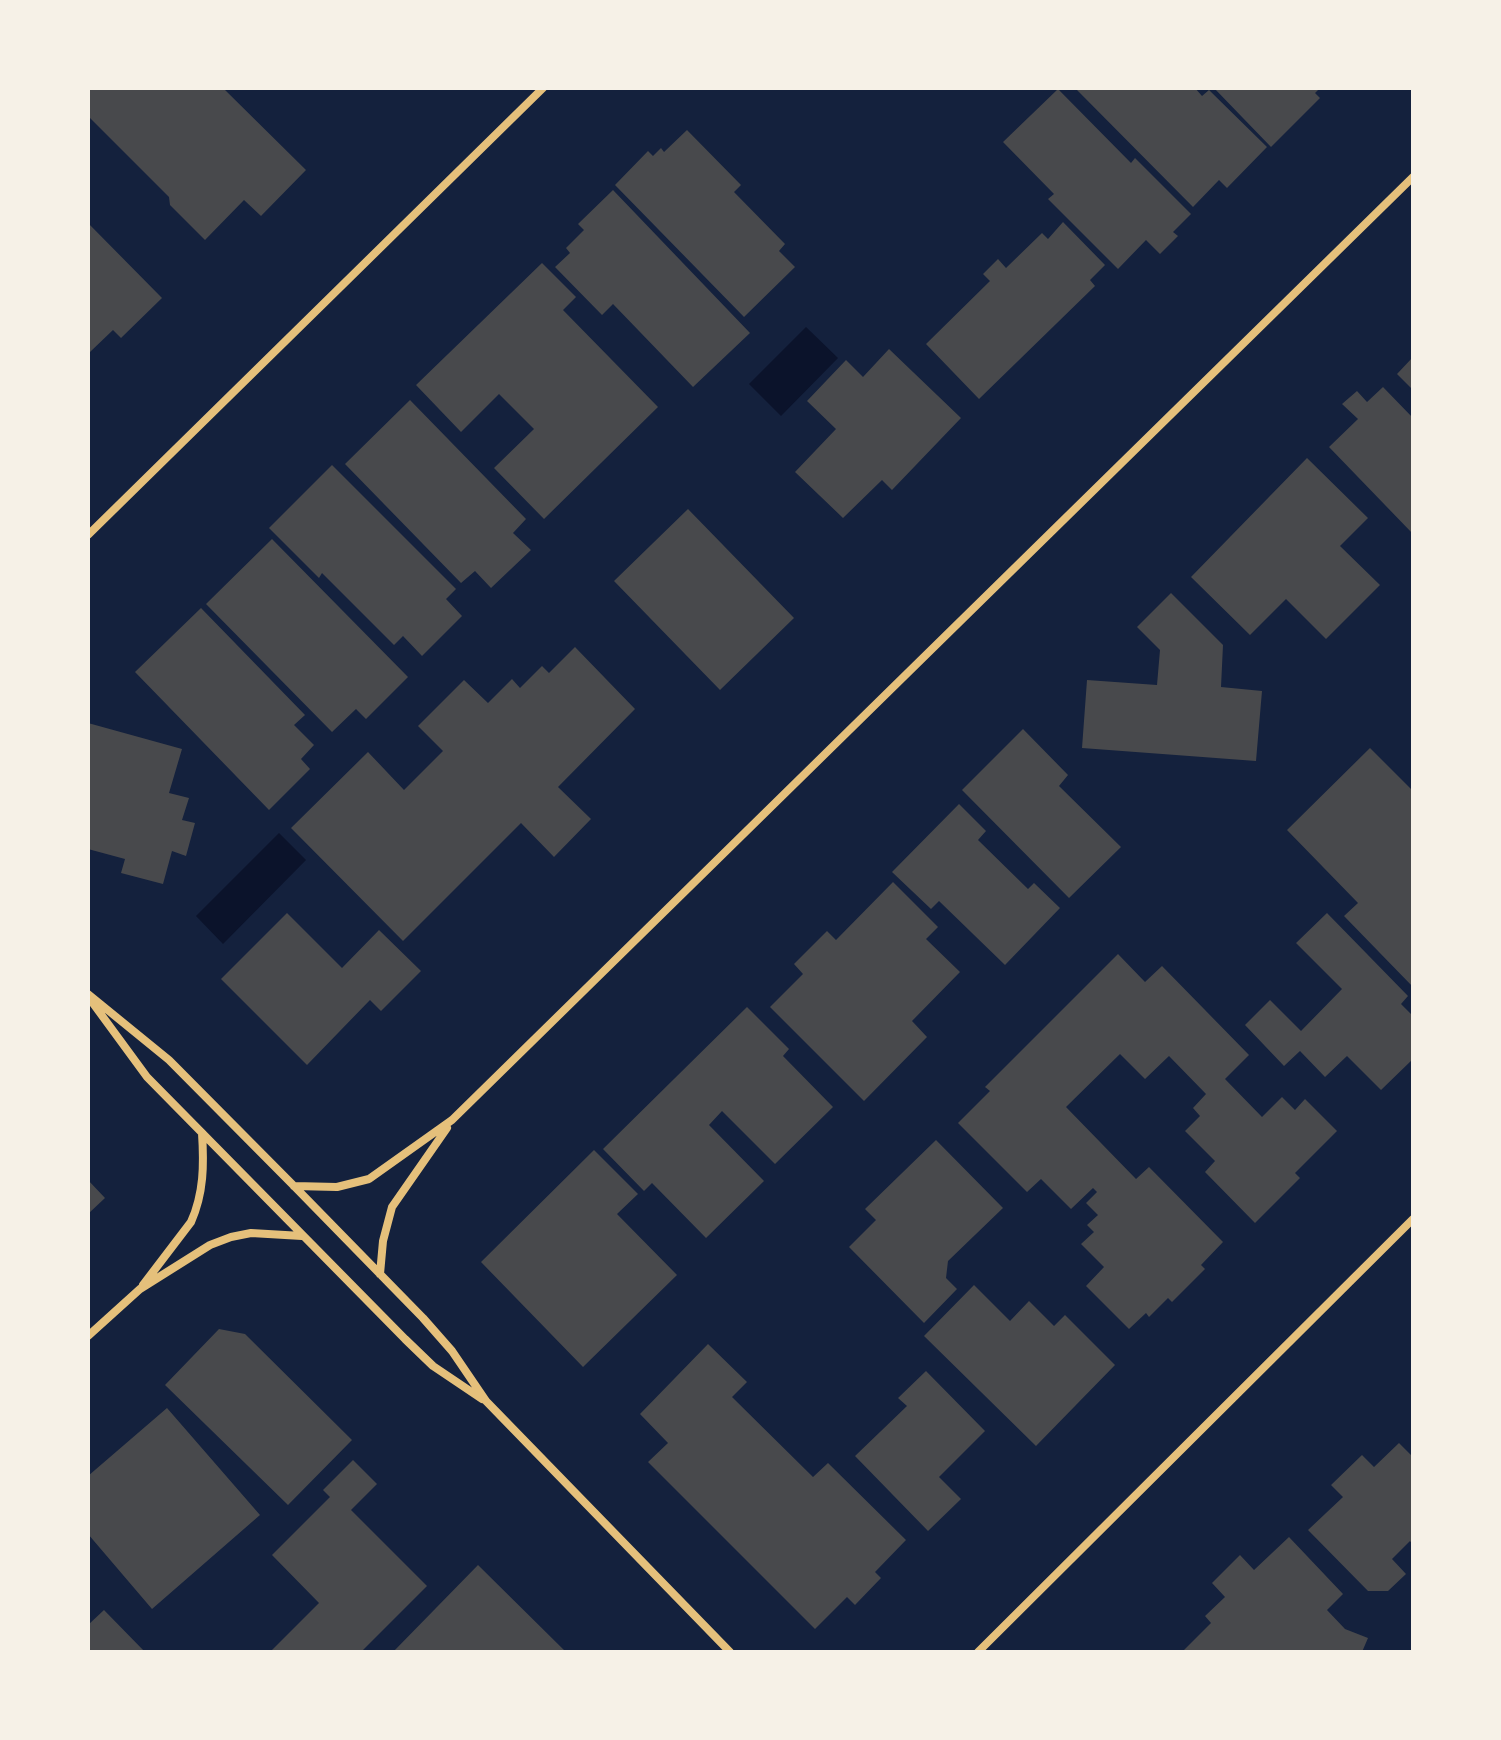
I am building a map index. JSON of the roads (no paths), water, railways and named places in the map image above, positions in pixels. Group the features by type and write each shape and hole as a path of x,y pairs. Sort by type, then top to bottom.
{"street":[{"path":"88,535 543,88"},
{"path":"294,1186 337,1187 369,1179 452,1120 1413,177"},
{"path":"88,996 147,1077 202,1133 433,1366 486,1401"},
{"path":"88,996 169,1060 294,1186 452,1351 486,1401 730,1652"},
{"path":"380,1274 383,1241 392,1207 452,1120"},
{"path":"140,1289 196,1211 203,1180 202,1133"},
{"path":"978,1652 1413,1219"},
{"path":"88,1336 140,1289 210,1245 251,1233 304,1236"}],"water":[{"path":"806,327 838,358 781,416 749,384"},
{"path":"279,833 306,860 223,944 196,916"}]}
